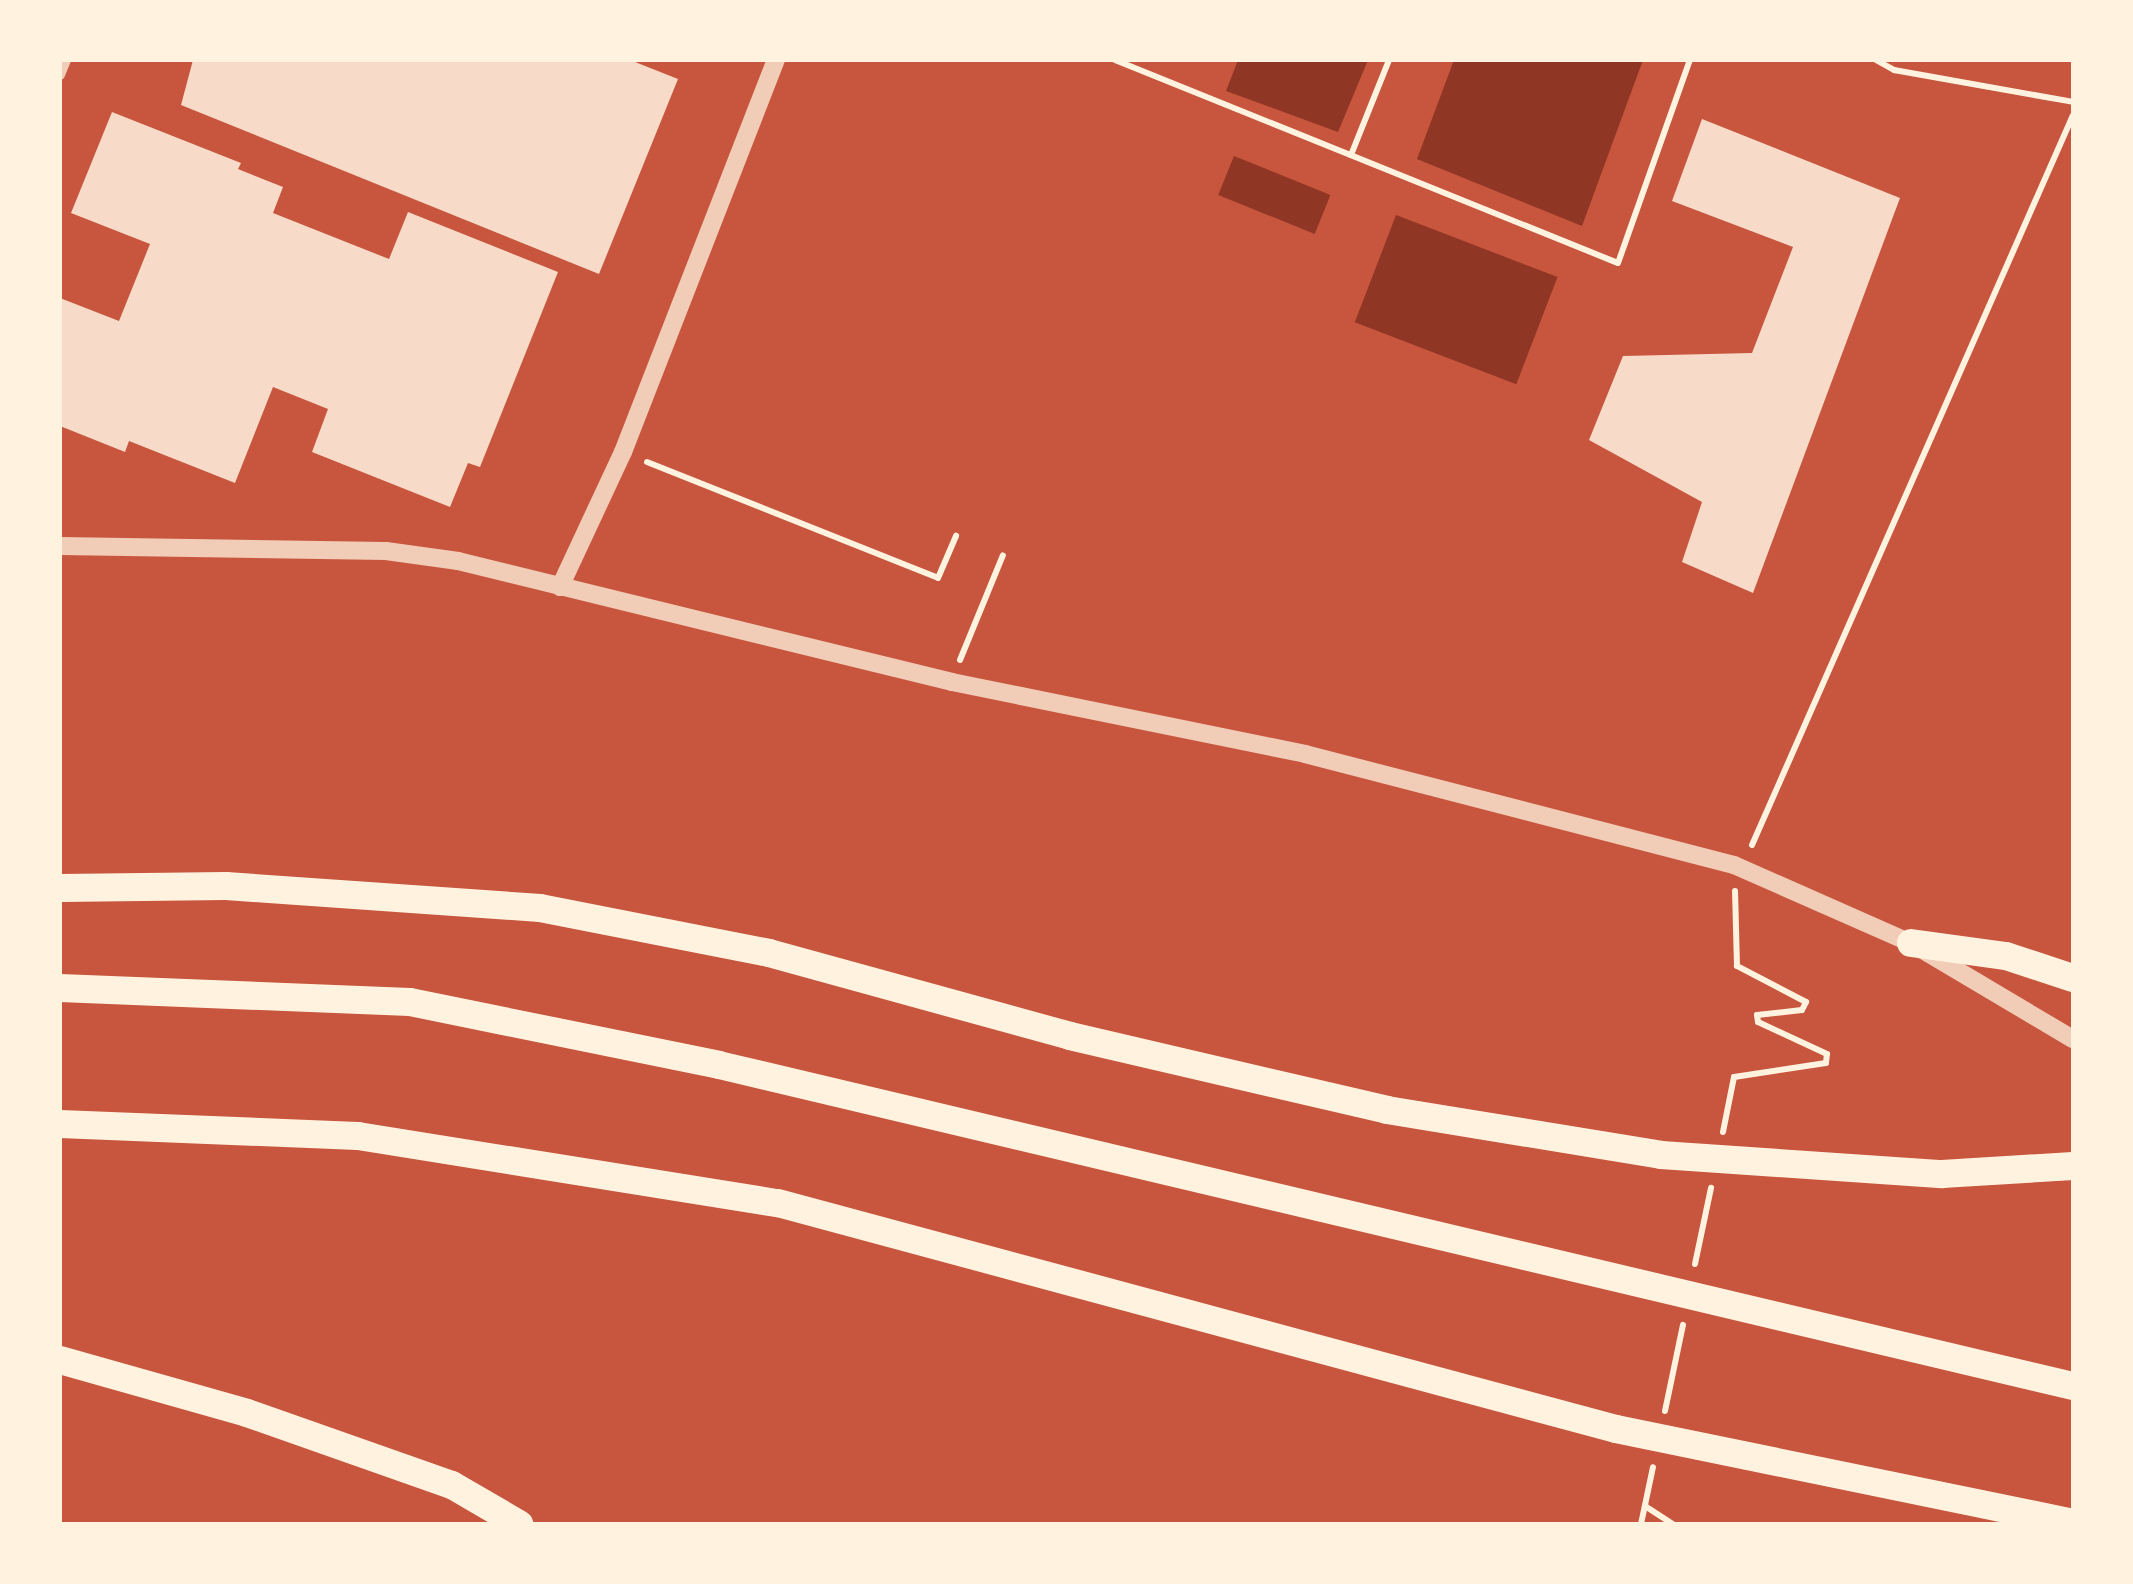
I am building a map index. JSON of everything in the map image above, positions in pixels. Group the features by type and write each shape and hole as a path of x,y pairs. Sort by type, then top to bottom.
{"highway":[{"path":"60,888 226,886 540,908 769,953 1070,1036 1388,1110 1662,1155 1942,1174 2073,1166"},
{"path":"1911,943 2006,956 2073,978"},
{"path":"60,988 429,1006 719,1064 2073,1386"},
{"path":"60,1124 358,1136 778,1203 1616,1429 2073,1522"},
{"path":"60,1360 246,1413 433,1478 519,1524"}],"street":[{"path":"60,75 66,60"},
{"path":"560,587 623,452 776,60"},
{"path":"60,546 386,551 560,587 952,682 1306,754 1734,865 1911,943 2073,1039"}],"path":[{"path":"1115,60 1618,263 1690,60"},
{"path":"1351,156 1389,60"},
{"path":"1876,60 1894,70 2073,102"},
{"path":"1734,1078 1826,1063 1827,1054 1758,1022 1756,1015 1802,1010 1806,1002 1737,966 1734,865 1762,834 2073,115"},
{"path":"623,452 938,578 956,536"},
{"path":"952,682 1003,555"},
{"path":"1645,1506 1673,1524"}],"shaded area":[{"path":"1238,60 1368,60 1338,132 1226,91"},
{"path":"1454,60 1643,60 1582,226 1417,159"},
{"path":"1234,156 1330,195 1315,234 1218,195"},
{"path":"1396,215 1558,277 1516,384 1355,322"}],"building":[{"path":"193,60 630,60 678,79 599,274 181,105"},
{"path":"112,112 241,163 238,169 283,187 273,213 389,259 408,212 558,272 480,467 468,463 450,507 312,452 328,409 273,387 235,483 129,441 125,452 60,426 60,298 119,321 150,244 71,213"},
{"path":"1702,119 1900,198 1753,593 1682,562 1702,502 1589,440 1623,356 1752,353 1793,247 1672,201"}]}
